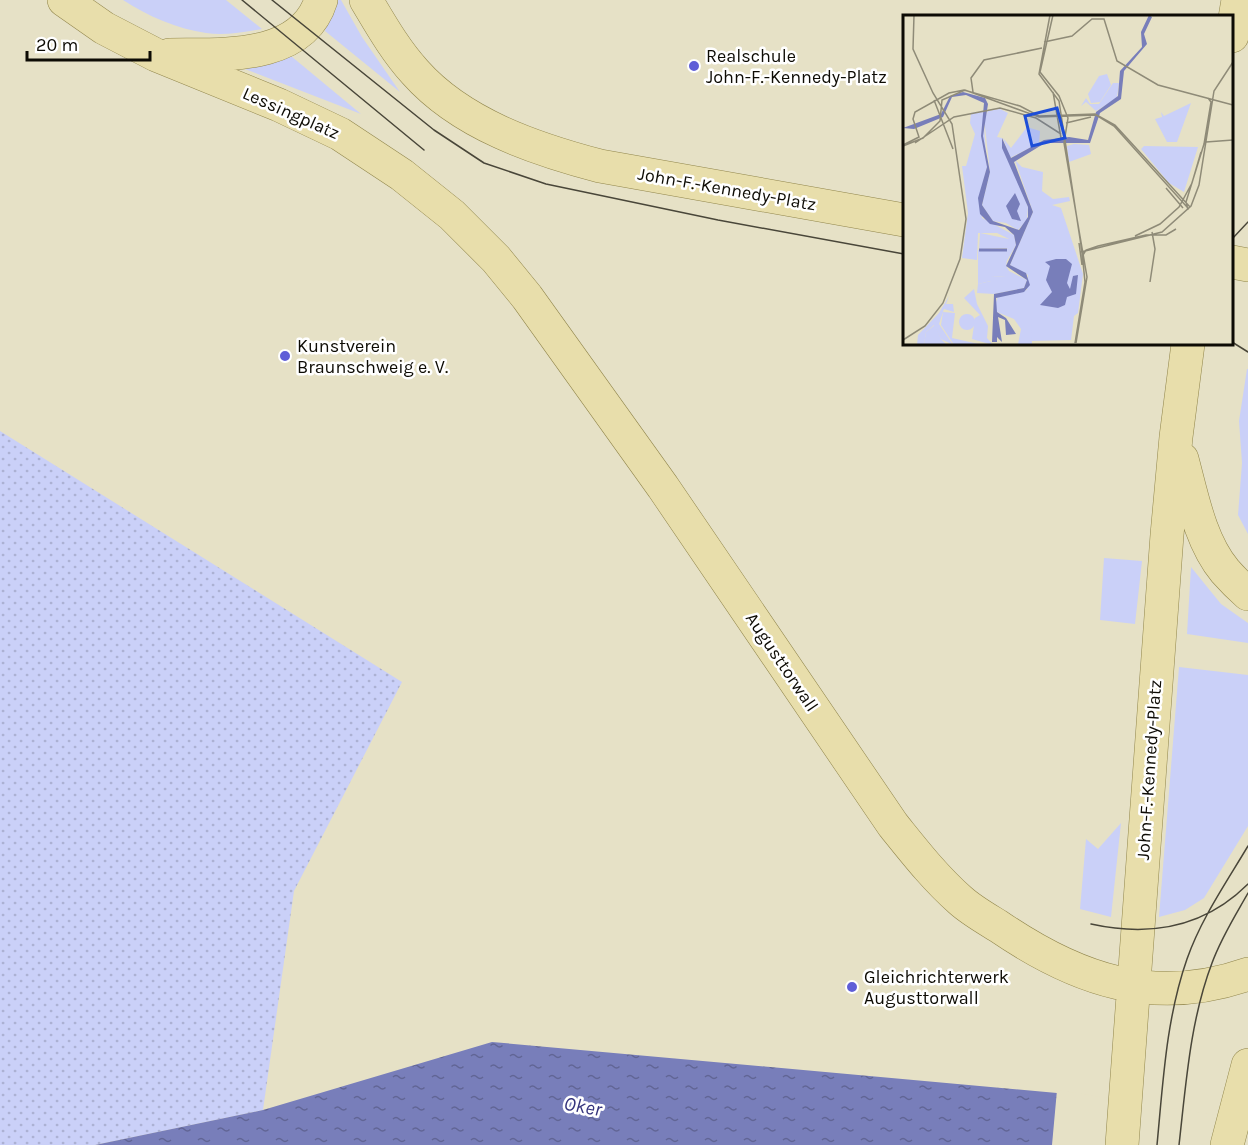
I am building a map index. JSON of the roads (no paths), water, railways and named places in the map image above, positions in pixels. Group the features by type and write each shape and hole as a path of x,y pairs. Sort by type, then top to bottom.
{"main road":[{"name":"Lessingplatz","path":"64,0 104,28 156,55 279,105 340,134 402,175 452,215 496,259"},
{"path":"156,55 248,52 274,47 306,28 321,0"},
{"name":"John-F.-Kennedy-Platz","path":"366,0 398,51 434,90 452,104 499,131 551,152 642,174 903,220"},
{"path":"1233,30 1238,0"},
{"name":"Augusttorwall","path":"496,259 527,297 663,488 893,825 924,864 961,901 1041,954 1088,975 1134,987"},
{"path":"1233,262 1248,265"},
{"name":"John-F.-Kennedy-Platz","path":"1122,1145 1167,535 1188,345"},
{"name":"John-F.-Kennedy-Platz","path":"1176,437 1195,510 1210,548 1224,571 1248,594"},
{"path":"1134,987 1178,990 1224,982 1248,974"},
{"path":"1227,1145 1248,1065"}],"water":[{"name":"Oker","path":"492,1042 1057,1093 1248,1123 1248,1145 95,1145 263,1110"}],"tram line":[{"path":"242,0 424,150"},
{"path":"272,0 434,130 484,163 546,184 718,220 903,254"},
{"path":"1233,238 1248,222"},
{"path":"1233,343 1248,352"},
{"path":"1157,1145 1166,1051 1180,982 1199,930 1248,846"},
{"path":"1091,924 1134,929 1176,925 1214,910 1248,884"},
{"path":"1179,1145 1190,1053 1205,985 1228,927 1248,893"}],"place":[{"name":"Realschule John-F.-Kennedy-Platz","path":"694,66"},
{"name":"Kunstverein Braunschweig e. V.","path":"285,356"},
{"name":"Gleichrichterwerk Augusttorwall","path":"852,987"}]}
